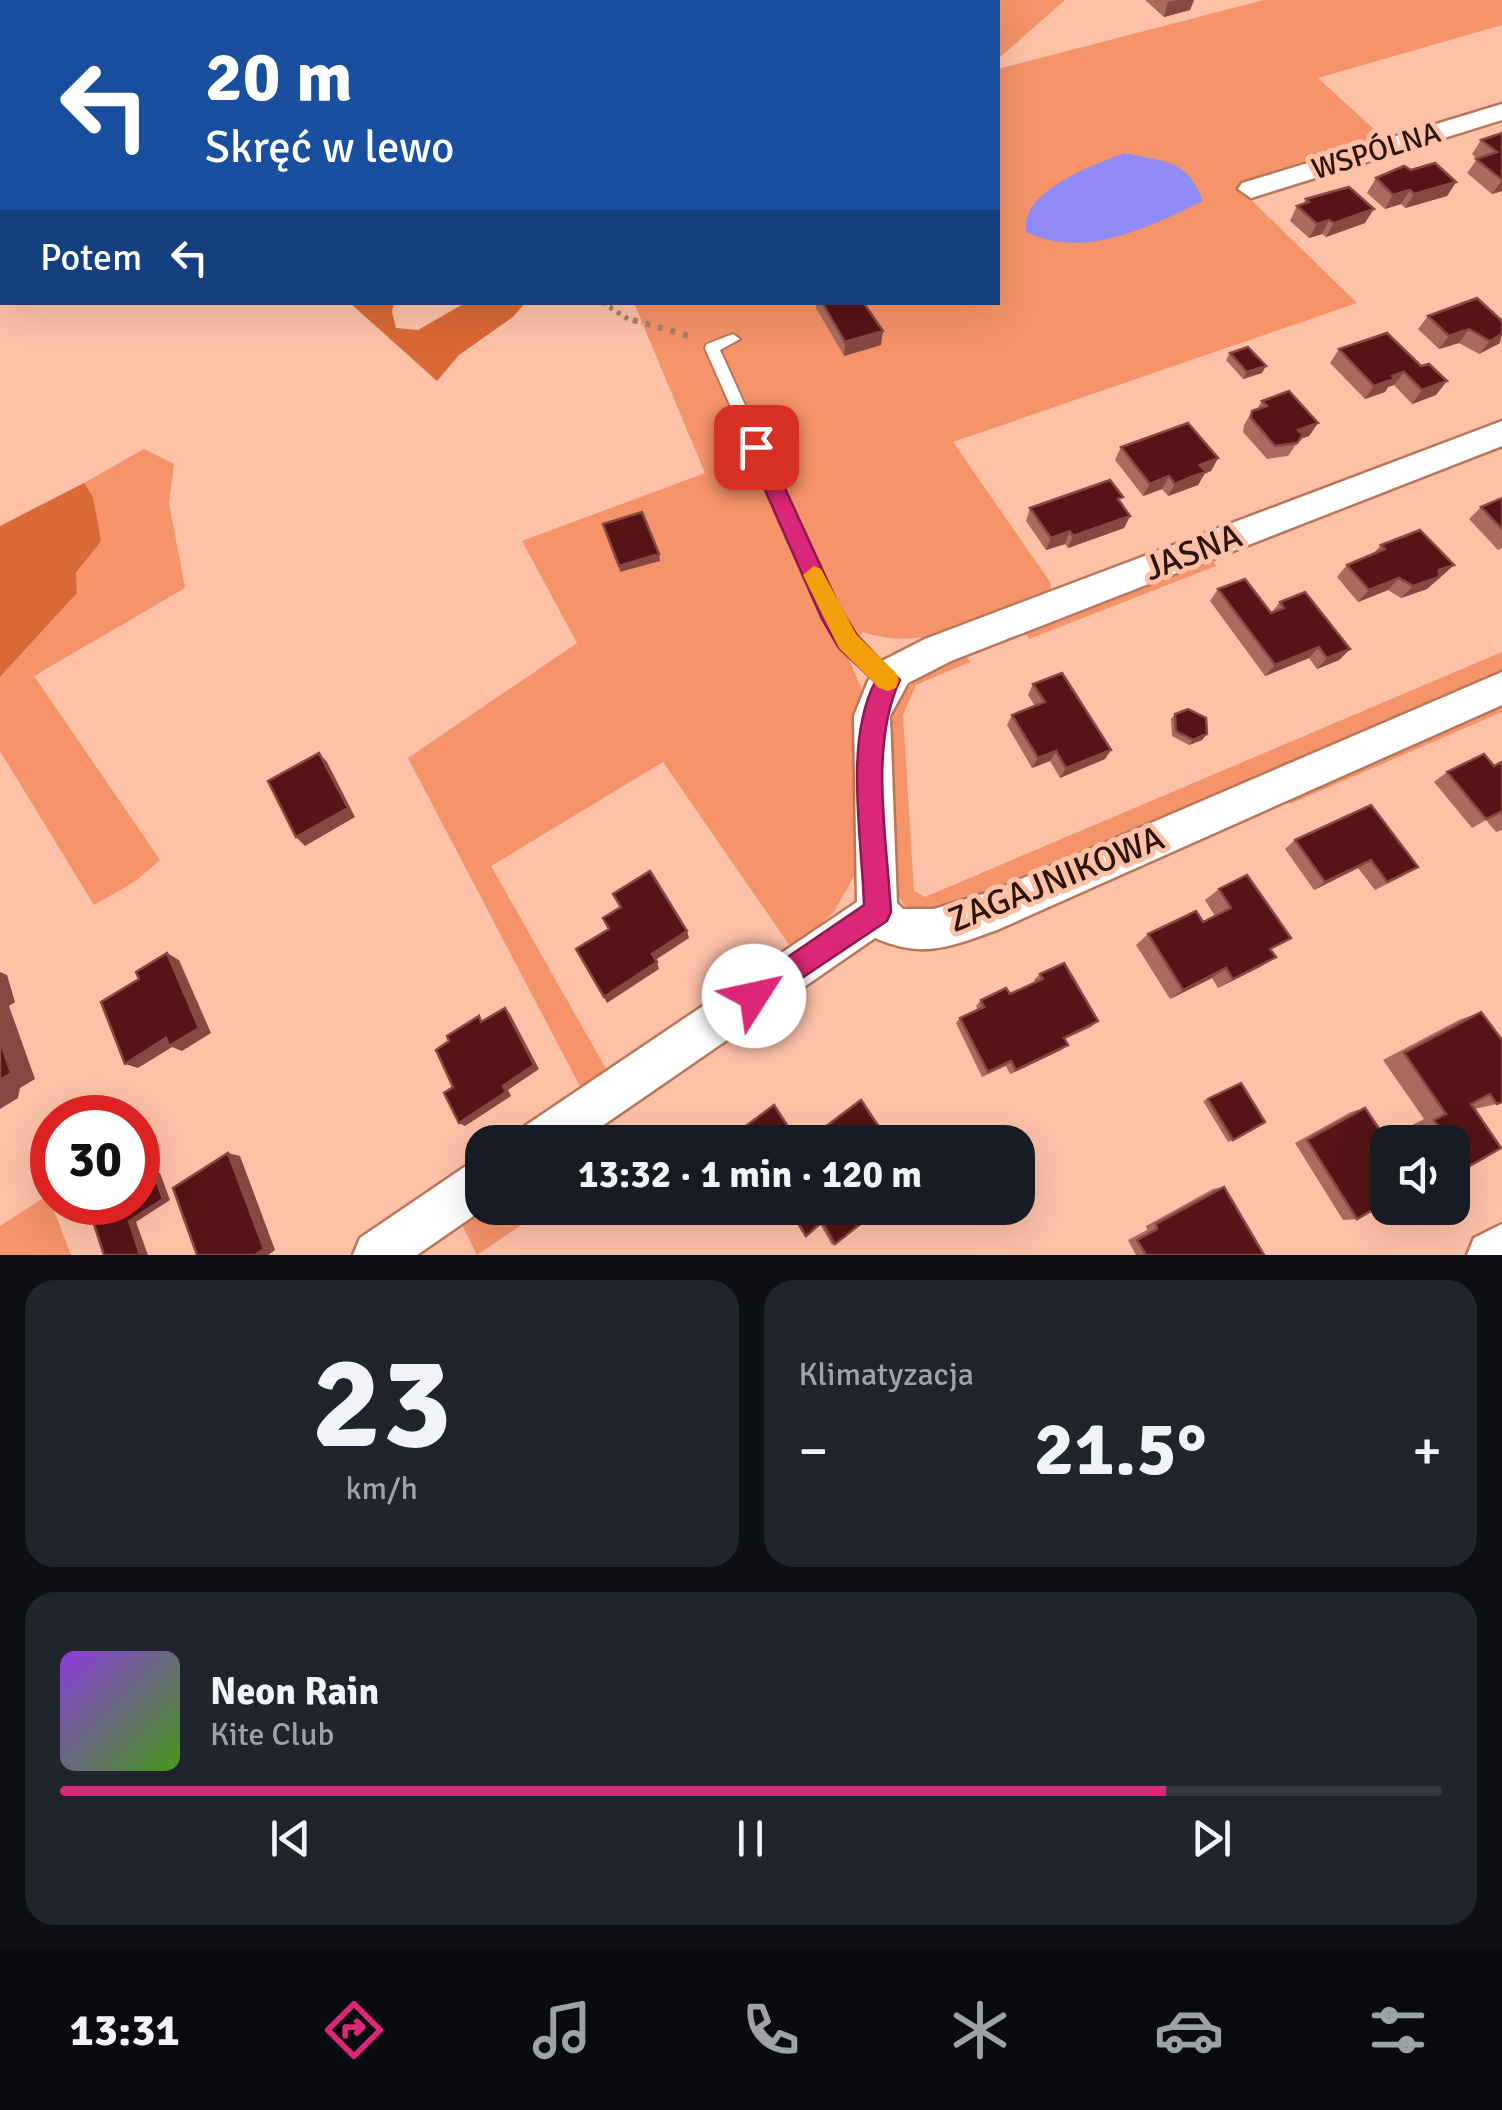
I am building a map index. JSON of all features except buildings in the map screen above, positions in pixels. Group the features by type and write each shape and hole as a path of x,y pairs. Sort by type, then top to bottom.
{"street":[{"name":"WSPÓLNA","path":"1250,189 1502,112"},
{"name":"JASNA","path":"888,680 895,672 938,650 1502,433"},
{"path":"566,1125 878,912 870,736 877,702 888,680"},
{"name":"ZAGAJNIKOWA","path":"878,912 895,929 910,931 965,921 998,910 1502,688"},
{"path":"377,1255 465,1194"},
{"path":"1491,1255 1502,1248"}],"lane":[{"path":"733,338 713,346 830,612 848,641 888,680"}],"path":[{"path":"607,305 628,319 678,330 713,346"}],"shaded area":[{"path":"1000,0 1065,0 1000,57"},
{"path":"1264,0 1502,0 1502,25 1318,78 1387,141 1238,187 1357,303 953,442 1050,582 1052,592 983,621 935,635 887,638 863,632 846,652 862,690 859,835 854,876 834,912 792,949 663,762 491,866 610,1076 584,1094 408,758 577,643 522,541 705,473 635,305 1000,305 1000,68"},
{"path":"1124,153 1163,161 1182,170 1203,201 1139,230 1094,241 1048,240 1026,232 1027,217 1046,192"},
{"path":"352,305 394,305 396,328 418,330 462,305 523,305 513,317 459,355 437,381"},
{"path":"144,449 174,464 169,503 185,588 34,676 160,860 134,882 94,905 0,751 0,677 77,593 76,574 100,541 93,497 84,483"},
{"path":"84,483 93,497 101,541 76,573 77,593 0,677 0,526"},
{"path":"1209,555 1216,566 1029,639 1022,626"},
{"path":"965,652 970,662 916,685 903,715 914,891 925,897 1502,652 1502,676 940,913 907,909 892,886 886,736 892,710 919,674"},
{"path":"1502,697 1502,712 1290,804 1282,795"},
{"path":"30,1207 30,1225 60,1225 71,1255 0,1255 0,1226"},
{"path":"465,1213 465,1225 522,1225 477,1255 457,1215"}],"slow traffic":[{"path":"814,575 848,641 888,680"}],"route":[{"path":"754,996 878,912 870,736 872,716 888,680 848,641 830,612 756,447"}]}
